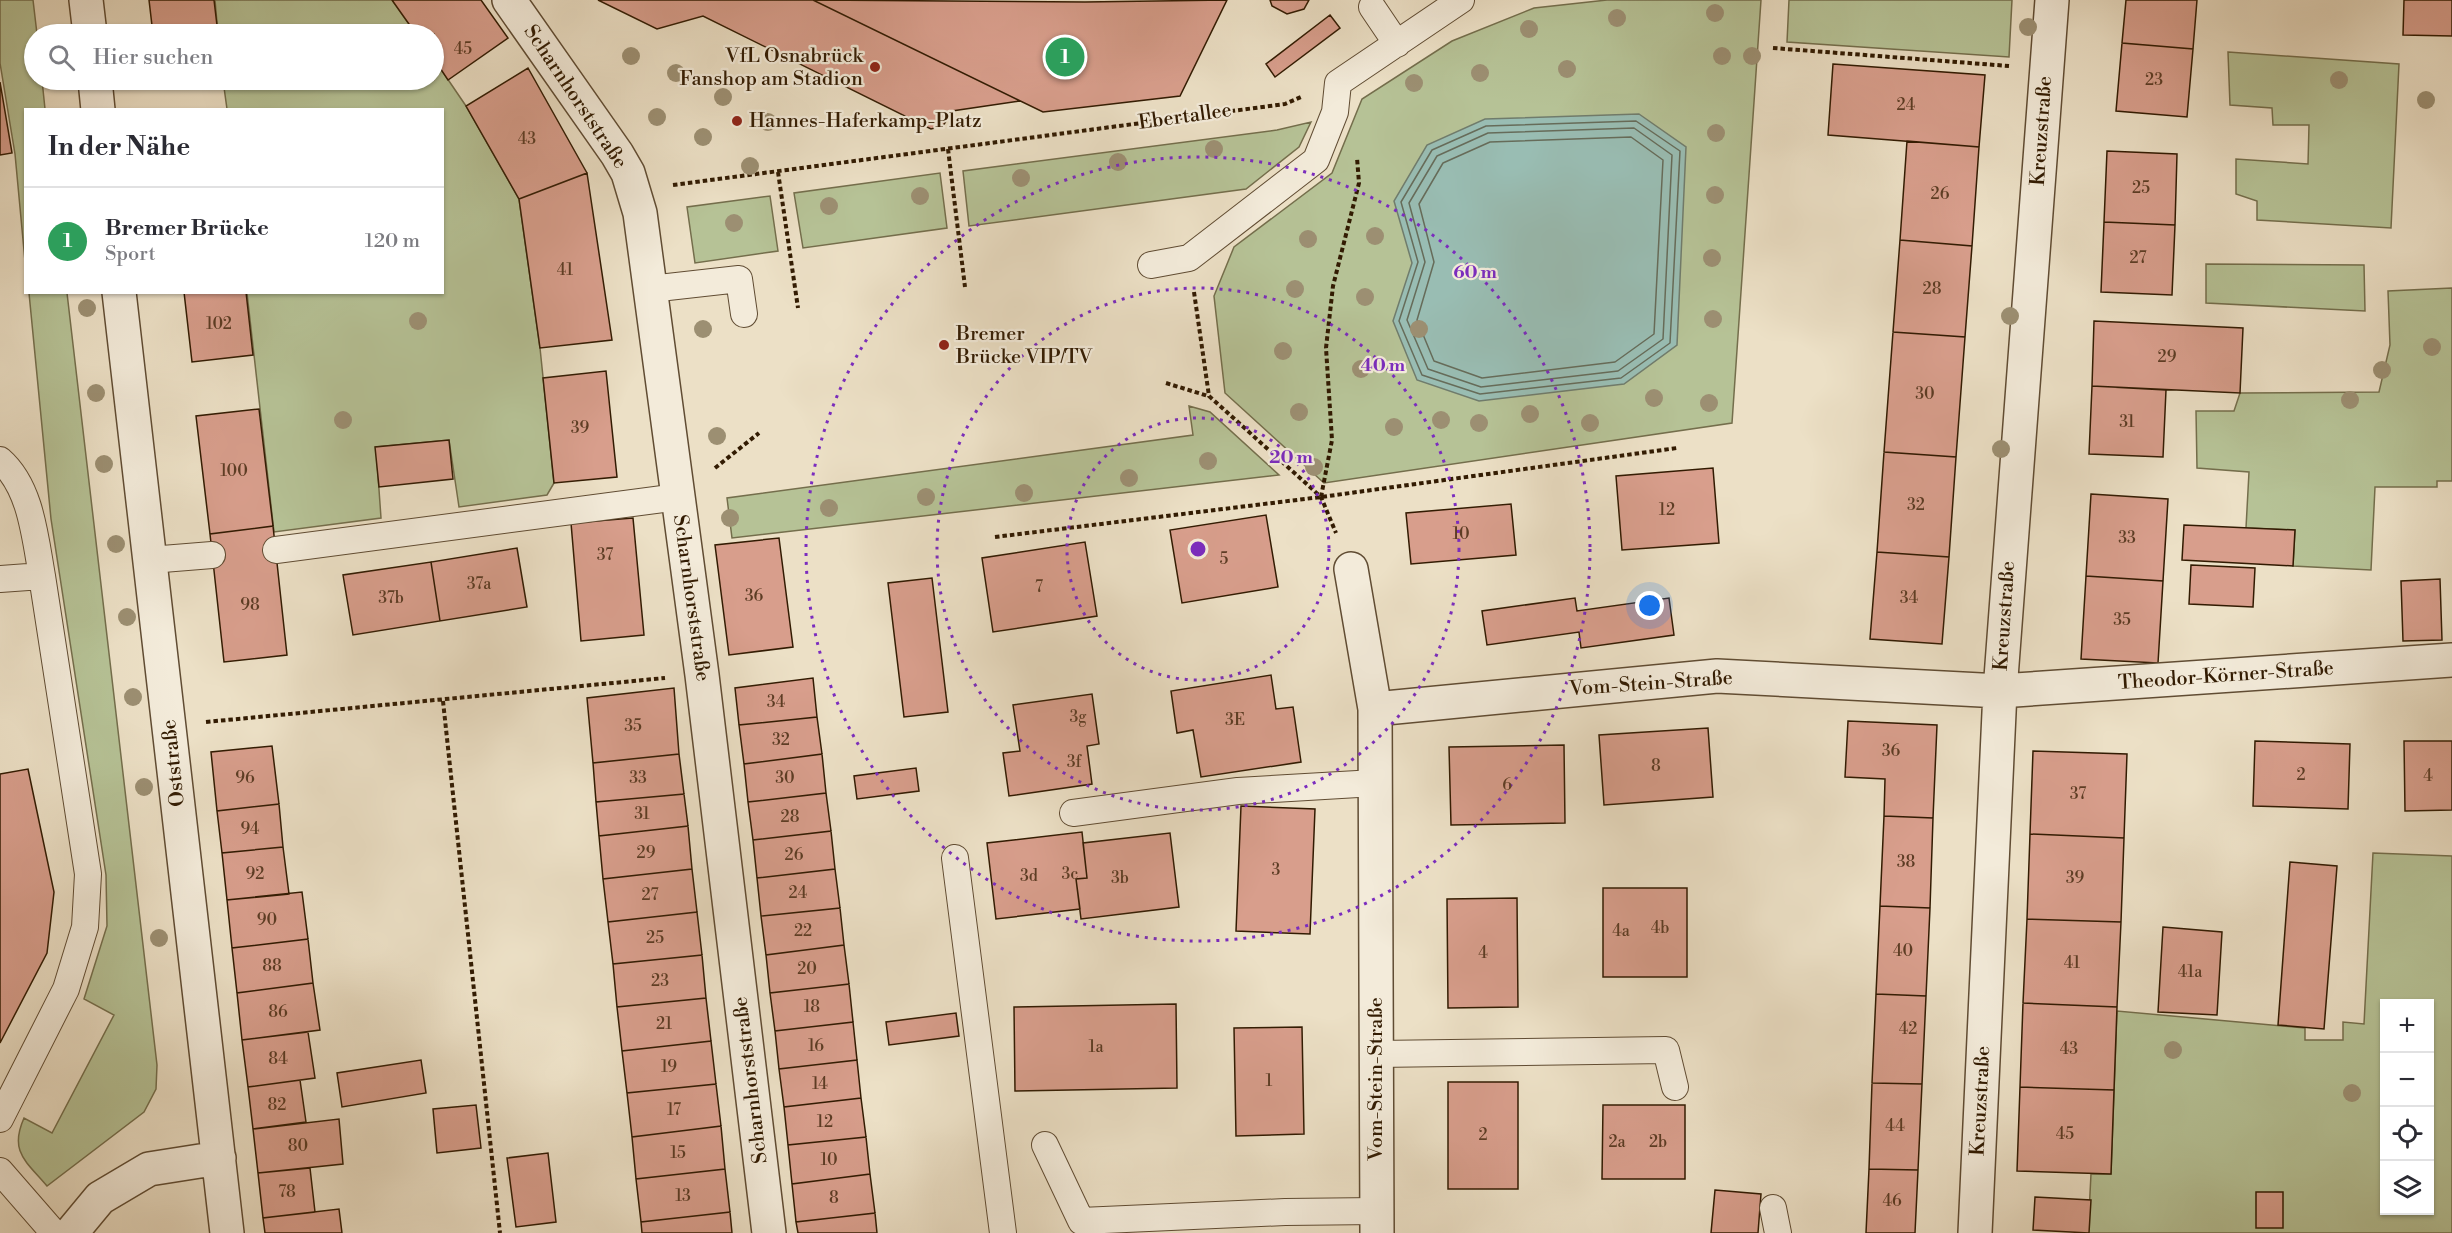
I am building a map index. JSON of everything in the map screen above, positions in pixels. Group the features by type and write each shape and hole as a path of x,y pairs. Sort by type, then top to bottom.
{"street":[{"path":"86,0 89,24"},
{"name":"Scharnhorststraße","path":"509,0 617,154 636,196 702,675 769,1233"},
{"name":"Kreuzstraße","path":"1975,1233 2000,691 2052,0"},
{"path":"96,90 98,108"},
{"name":"Oststraße","path":"119,294 227,1233"},
{"name":"Vom-Stein-Straße","path":"1351,569 1375,709 1377,1222"},
{"name":"Theodor-Körner-Straße","path":"2000,691 2452,660"},
{"name":"Vom-Stein-Straße","path":"1375,709 1717,676 2000,691"},
{"path":"71,1233 100,1198 149,1169 219,1158"}],"lane":[{"path":"1151,265 1190,258 1316,160 1335,111 1338,83 1461,0"},
{"path":"1372,7 1397,44"},
{"path":"650,289 739,279 744,314"},
{"path":"0,460 13,471 32,520 88,874 85,927 66,989 0,1119"},
{"path":"276,550 678,497"},
{"path":"150,560 212,555"},
{"path":"0,579 42,576"},
{"path":"1073,813 1238,791 1375,783"},
{"path":"955,858 1003,1233"},
{"path":"1376,1054 1666,1050 1675,1087"},
{"path":"1045,1144 1081,1221 1285,1212 1377,1222"},
{"path":"0,1171 54,1233"},
{"path":"1773,1208 1778,1233"}],"path":[{"path":"1773,48 2046,69"},
{"name":"Ebertallee","path":"778,172 1285,104 1338,83"},
{"path":"1321,497 1332,440 1326,348 1333,286 1359,183 1357,158 1335,111"},
{"path":"948,149 965,287"},
{"path":"636,196 661,187 778,172 798,308"},
{"path":"1190,258 1209,396"},
{"path":"1166,383 1209,396 1321,497"},
{"path":"678,497 759,433"},
{"path":"995,537 1321,497 1677,448"},
{"path":"170,725 702,675"},
{"path":"443,701 500,1233"}],"green space":[{"path":"0,0 33,0 36,24 24,24 24,90 43,90 45,108 24,108 24,250 15,154 0,63"},
{"path":"215,0 392,0 409,24 217,24"},
{"path":"1607,0 1761,0 1732,423 1324,483 1225,393 1214,296 1234,247 1332,173 1362,99 1452,41 1534,8"},
{"path":"1789,0 2012,0 2009,57 1787,42"},
{"path":"2228,52 2399,64 2391,228 2257,220 2257,201 2236,194 2236,159 2308,164 2309,125 2273,125 2272,108 2230,105"},
{"path":"444,74 466,106 519,199 540,348 554,483 547,495 459,507 449,440 376,447 381,518 274,532 247,294 444,294 444,108 227,108 224,90 444,90"},
{"path":"1311,122 1299,147 1246,189 969,226 963,171 1277,130"},
{"path":"940,173 947,228 803,248 794,193"},
{"path":"770,196 778,251 695,263 687,207"},
{"path":"2206,264 2364,265 2365,311 2206,303"},
{"path":"2452,288 2452,481 2437,481 2437,487 2375,487 2371,570 2293,566 2295,530 2246,528 2249,472 2197,468 2196,411 2234,411 2240,393 2379,392 2390,345 2388,291"},
{"path":"29,294 67,294 157,1065 156,1089 144,1112 47,1186 27,1162 19,1148 18,1139 24,1118 52,1133 114,1015 84,999 107,926 106,875 51,519"},
{"path":"1189,406 1210,412 1279,475 732,538 727,498 1193,435"},
{"path":"2373,853 2452,856 2452,1233 2088,1233 2091,1174 2111,1174 2117,1011 2305,1028 2305,1040 2343,1040 2343,1022 2364,1024"}],"water":[{"path":"1639,114 1686,147 1677,345 1624,384 1479,401 1417,380 1393,321 1412,263 1394,201 1427,145 1485,119"}],"building":[{"path":"149,0 214,0 217,24 152,24"},
{"path":"392,0 481,0 508,38 448,80 444,74 444,24 409,24"},
{"path":"598,0 813,0 1020,101 952,111 943,126 931,129 703,16 657,29"},
{"path":"813,0 1085,2 1227,0 1180,96 1043,112"},
{"path":"1270,0 1309,0 1304,9 1287,14 1272,6"},
{"path":"2126,0 2197,0 2193,49 2122,43"},
{"path":"2404,0 2452,0 2452,36 2403,35"},
{"path":"1330,15 1340,28 1275,77 1266,64"},
{"path":"2122,43 2193,49 2187,117 2116,111"},
{"path":"1833,64 1985,75 1979,147 1828,135"},
{"path":"528,68 587,173 519,199 466,106"},
{"path":"0,82 12,153 0,155"},
{"path":"1907,141 1979,147 1972,246 1900,240"},
{"path":"2107,151 2177,154 2175,225 2104,222"},
{"path":"587,173 612,340 540,348 519,199"},
{"path":"2104,222 2175,225 2172,295 2101,292"},
{"path":"1900,240 1972,246 1965,337 1893,332"},
{"path":"184,294 246,294 253,355 192,362"},
{"path":"2094,321 2243,328 2240,393 2092,386"},
{"path":"1893,332 1965,337 1956,457 1884,452"},
{"path":"606,371 617,477 554,483 543,378"},
{"path":"2092,386 2166,390 2163,457 2089,454"},
{"path":"259,409 273,526 210,534 196,416"},
{"path":"449,440 453,479 379,487 375,447"},
{"path":"1884,452 1956,457 1949,557 1877,552"},
{"path":"1713,468 1719,543 1622,550 1616,476"},
{"path":"2091,494 2168,499 2163,581 2086,576"},
{"path":"1511,504 1516,555 1411,564 1406,513"},
{"path":"1266,515 1278,587 1182,603 1170,530"},
{"path":"633,518 644,635 581,641 571,523"},
{"path":"2184,525 2295,530 2293,566 2182,560"},
{"path":"273,526 287,655 224,662 210,534"},
{"path":"779,538 793,647 729,655 715,545"},
{"path":"1085,542 1097,616 993,632 982,558"},
{"path":"517,548 527,607 440,621 431,562"},
{"path":"1877,552 1949,557 1942,644 1870,639"},
{"path":"431,562 440,621 353,635 343,575"},
{"path":"2191,565 2255,568 2253,607 2189,604"},
{"path":"2086,576 2163,581 2158,663 2081,659"},
{"path":"932,578 948,712 904,717 888,583"},
{"path":"2440,579 2442,640 2403,641 2401,581"},
{"path":"1575,598 1577,611 1669,598 1674,635 1581,648 1579,632 1487,645 1482,611"},
{"path":"1271,675 1276,709 1293,707 1301,762 1201,777 1193,730 1177,733 1171,691"},
{"path":"813,678 817,717 739,725 735,688"},
{"path":"674,688 679,754 593,763 587,698"},
{"path":"1092,694 1099,744 1087,746 1092,784 1009,796 1003,753 1020,751 1013,705"},
{"path":"817,717 822,754 744,764 739,725"},
{"path":"1848,721 1937,725 1933,818 1884,816 1885,779 1845,777"},
{"path":"1708,728 1713,797 1604,805 1599,735"},
{"path":"2255,741 2350,744 2348,809 2253,806"},
{"path":"2404,741 2452,741 2452,810 2405,811"},
{"path":"1564,745 1565,823 1451,825 1449,747"},
{"path":"272,746 279,804 217,811 211,752"},
{"path":"2033,751 2127,754 2124,838 2030,834"},
{"path":"679,754 684,794 596,802 593,763"},
{"path":"822,754 826,793 748,802 744,764"},
{"path":"916,768 919,791 857,799 854,776"},
{"path":"28,769 54,892 47,953 0,1043 0,774"},
{"path":"826,793 831,831 753,840 748,802"},
{"path":"684,794 688,826 599,836 596,802"},
{"path":"279,804 283,847 222,853 217,811"},
{"path":"1241,806 1315,809 1310,934 1236,931"},
{"path":"1884,816 1933,818 1930,908 1880,906"},
{"path":"688,826 692,869 603,879 599,836"},
{"path":"831,831 835,869 757,878 753,840"},
{"path":"1082,832 1087,878 1076,879 1080,909 996,919 987,843"},
{"path":"1170,833 1179,907 1081,919 1076,879 1087,878 1083,843"},
{"path":"2030,834 2124,838 2121,922 2027,919"},
{"path":"283,847 289,894 227,900 222,853"},
{"path":"2290,862 2337,866 2324,1029 2278,1025"},
{"path":"692,869 697,912 608,922 603,879"},
{"path":"835,869 840,908 761,916 757,878"},
{"path":"1603,888 1687,888 1687,977 1603,977"},
{"path":"302,892 308,939 232,948 227,900"},
{"path":"1517,898 1518,1007 1448,1008 1447,899"},
{"path":"1880,906 1930,908 1926,996 1876,994"},
{"path":"840,908 844,945 766,955 761,916"},
{"path":"697,912 702,955 613,964 608,922"},
{"path":"2027,919 2121,922 2117,1007 2023,1003"},
{"path":"2163,927 2222,932 2217,1015 2158,1012"},
{"path":"308,939 313,983 237,993 232,948"},
{"path":"844,945 849,984 770,993 766,955"},
{"path":"702,955 706,998 617,1007 613,964"},
{"path":"313,983 320,1030 242,1040 237,993"},
{"path":"849,984 853,1022 775,1031 770,993"},
{"path":"1876,994 1926,996 1922,1084 1872,1083"},
{"path":"706,998 711,1041 622,1051 617,1007"},
{"path":"2023,1003 2117,1007 2114,1090 2020,1087"},
{"path":"1176,1004 1177,1088 1015,1091 1014,1007"},
{"path":"956,1013 959,1036 889,1045 886,1022"},
{"path":"853,1022 857,1060 779,1069 775,1031"},
{"path":"1302,1027 1304,1134 1236,1136 1234,1028"},
{"path":"308,1032 315,1078 248,1087 242,1040"},
{"path":"711,1041 716,1084 627,1093 622,1051"},
{"path":"421,1060 426,1093 342,1107 337,1073"},
{"path":"857,1060 861,1098 784,1107 779,1069"},
{"path":"300,1080 306,1122 253,1129 248,1087"},
{"path":"1448,1082 1518,1082 1518,1189 1448,1189"},
{"path":"1872,1083 1922,1084 1918,1170 1869,1169"},
{"path":"716,1084 721,1126 632,1137 627,1093"},
{"path":"2020,1087 2114,1090 2111,1174 2017,1171"},
{"path":"861,1098 866,1137 788,1145 784,1107"},
{"path":"476,1105 481,1148 437,1153 433,1109"},
{"path":"1603,1105 1685,1105 1685,1179 1602,1179"},
{"path":"339,1119 343,1164 258,1173 253,1129"},
{"path":"721,1126 725,1169 636,1179 632,1137"},
{"path":"866,1137 870,1174 792,1184 788,1145"},
{"path":"548,1153 556,1222 516,1227 507,1158"},
{"path":"310,1168 315,1212 263,1218 258,1173"},
{"path":"725,1169 730,1212 641,1222 636,1179"},
{"path":"1869,1169 1918,1170 1915,1233 1866,1233"},
{"path":"870,1174 875,1213 796,1222 792,1184"},
{"path":"1715,1190 1761,1194 1758,1233 1711,1233"},
{"path":"2256,1192 2283,1192 2283,1228 2256,1228"},
{"path":"2035,1197 2091,1200 2089,1233 2033,1230"},
{"path":"339,1209 342,1233 265,1233 263,1218"},
{"path":"730,1212 732,1233 642,1233 641,1222"},
{"path":"875,1213 877,1233 798,1233 796,1222"}],"place":[{"name":"Bremer Brücke","path":"1065,57"},
{"name":"VfL Osnabrück Fanshop am Stadion","path":"875,67"},
{"name":"Hannes-Haferkamp-Platz","path":"737,121"},
{"name":"Bremer Brücke VIP/TV","path":"944,345"}]}
